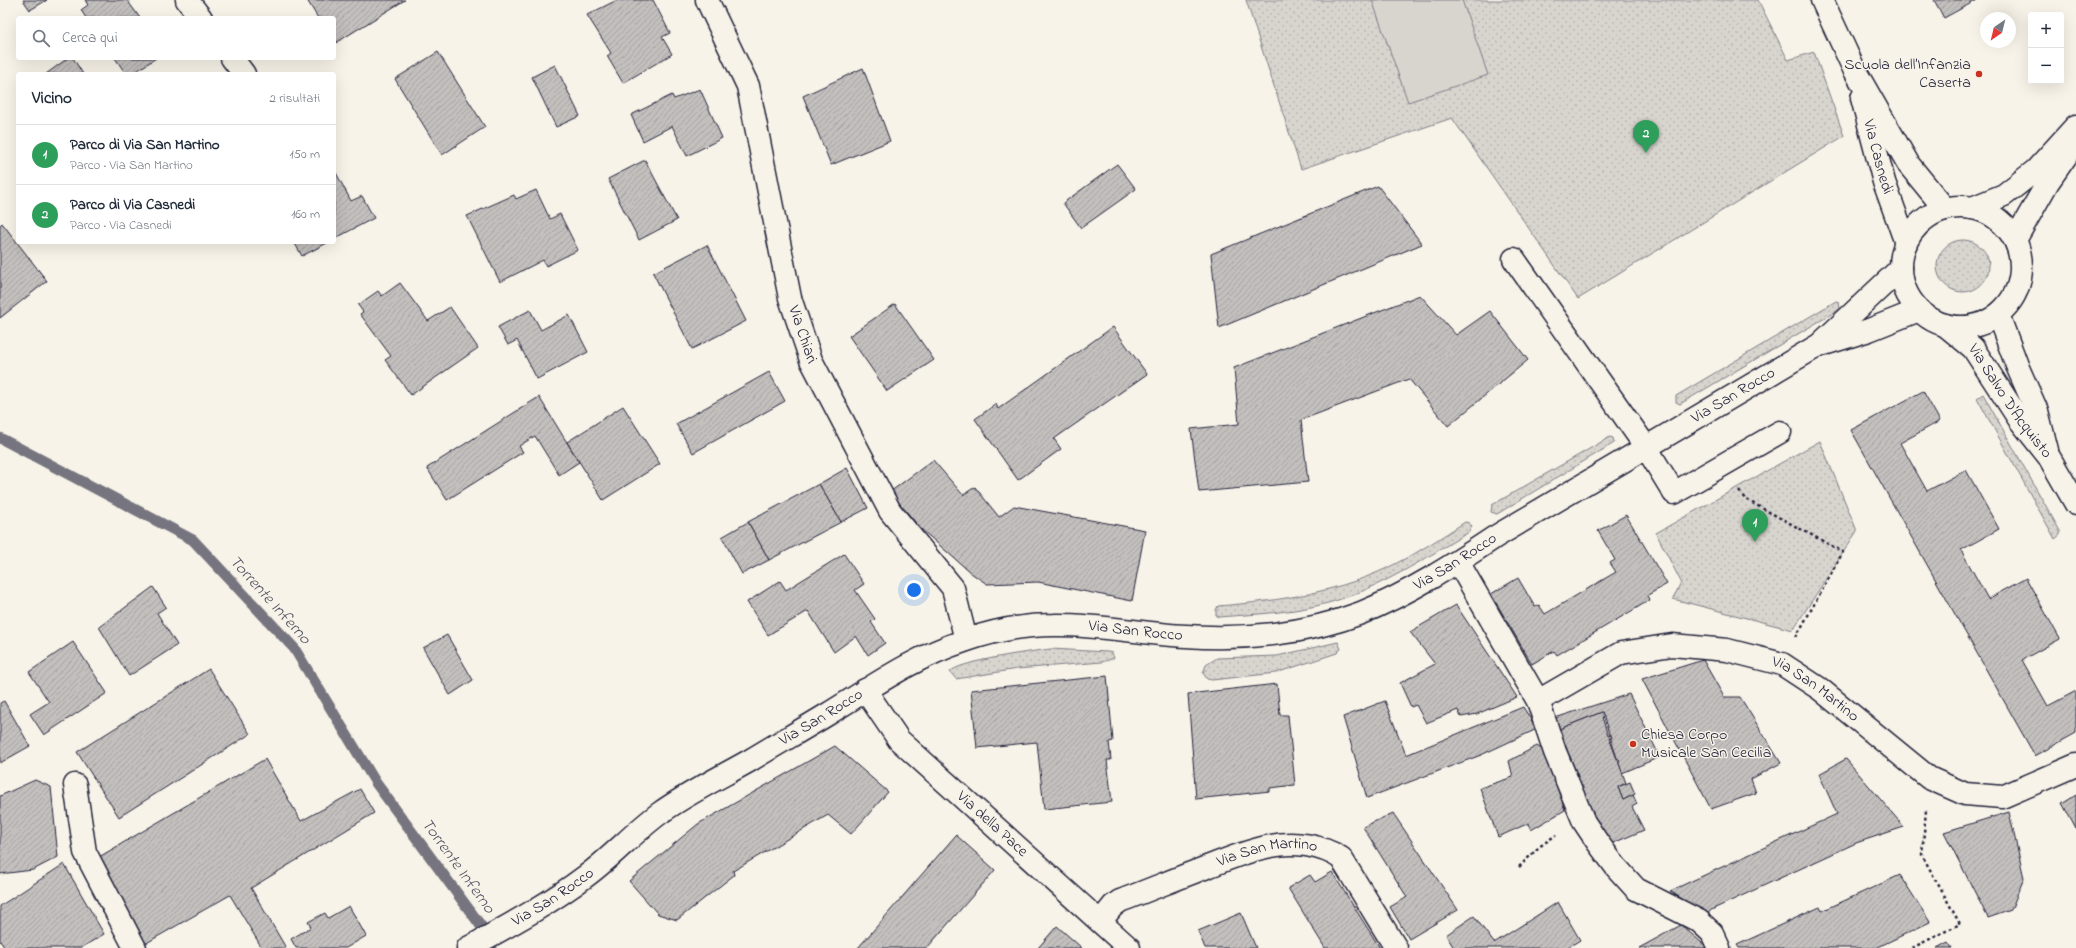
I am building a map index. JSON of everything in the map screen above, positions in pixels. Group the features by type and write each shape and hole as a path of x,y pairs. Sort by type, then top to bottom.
{"street":[{"path":"187,0 199,16"},
{"name":"Via Chiari","path":"707,0 748,86 790,298 810,360 890,511 952,588 966,640"},
{"name":"Via Casnedi","path":"1822,0 1854,69 1909,165 1945,209"},
{"path":"234,60 242,72"},
{"name":"Via Casnedi","path":"1854,69 1884,182 1906,242"},
{"path":"1972,208 2004,195 2036,170 2076,126"},
{"path":"2015,240 2048,182 2076,142"},
{"path":"1959,206 1972,208 1986,212 1998,219 2008,229 2015,240 2020,253 2020,281 2008,305 1998,315 1982,323 1964,327 1945,325 1919,310 1907,294 1901,268 1906,242 1912,231 1932,214 1959,206"},
{"path":"1514,259 1646,447 1674,493 1780,432"},
{"name":"Via San Rocco","path":"468,948 524,917 587,875 637,830 661,812 698,788 750,760 865,690 935,651 966,640 1022,628 1055,625 1089,626 1186,636 1218,637 1294,631 1336,621 1372,608 1458,562 1496,537 1819,345 1901,268"},
{"name":"Via San Rocco","path":"1819,345 1869,330 1919,310"},
{"name":"Via Salvo D'Acquisto","path":"1998,315 2018,368 2038,411 2049,457"},
{"name":"Via Salvo D'Acquisto","path":"1945,325 1973,348 2019,419 2049,457"},
{"path":"2049,457 2076,504"},
{"path":"1458,562 1538,701 1555,752 1584,822 1616,867 1636,889 1699,921 1712,933 1719,948"},
{"name":"Via San Martino","path":"1538,701 1621,653 1672,645 1728,650 1782,664 1820,689 1929,778 1965,794 2002,797 2076,765"},
{"name":"Via della Pace","path":"865,690 899,740 1101,921 1129,948"},
{"path":"75,784 85,852 135,948"},
{"name":"Via San Martino","path":"1101,921 1112,906 1120,901 1228,859 1270,846 1288,844 1308,846 1330,851 1341,858 1396,948"}],"path":[{"path":"1723,465 1745,499 1843,552 1782,664"},
{"path":"1912,948 1960,924 1922,855 1929,778"},
{"path":"1518,867 1540,847 1564,829 1584,822"}],"shaded area":[{"path":"1246,0 1758,0 1788,60 1814,52 1844,136 1578,299 1452,118 1301,169"},
{"path":"1372,0 1462,0 1488,75 1408,102"},
{"path":"1963,240 1973,242 1981,248 1987,256 1989,266 1987,276 1981,284 1973,290 1963,292 1953,290 1945,284 1939,276 1937,266 1939,256 1945,248 1953,242"},
{"path":"1836,301 1839,302 1840,309 1680,404 1676,402 1676,396"},
{"path":"1983,394 2060,531 2060,535 2055,539 1977,398"},
{"path":"1610,437 1613,438 1614,443 1497,514 1491,512 1492,505"},
{"path":"1820,441 1857,531 1793,630 1673,599 1681,582 1656,533"},
{"path":"1465,522 1472,526 1469,532 1383,582 1347,597 1328,603 1287,611 1219,617 1216,615 1218,606 1310,594 1376,573 1406,558"},
{"path":"1338,642 1341,649 1337,653 1276,673 1212,680 1207,679 1203,673 1206,665 1217,658 1277,656"},
{"path":"1051,649 1108,652 1112,653 1114,658 1102,662 1017,669 956,679 950,672 956,668 981,660"}],"building":[{"path":"23,0 47,0 30,10"},
{"path":"85,0 127,0 139,16 85,16 81,10 88,5"},
{"path":"307,0 405,0 336,43 336,16 317,16"},
{"path":"617,0 653,0 670,33 662,37 672,54 623,83 607,56 611,53 587,15"},
{"path":"1934,0 1977,0 1944,18"},
{"path":"438,52 485,127 442,155 395,79"},
{"path":"65,60 74,60 82,72 49,72"},
{"path":"116,60 153,60 135,72 125,72"},
{"path":"555,65 580,116 556,127 532,77"},
{"path":"863,68 890,141 831,165 803,96"},
{"path":"700,89 722,138 687,156 672,126 643,141 631,115 672,95 674,99"},
{"path":"645,160 677,220 639,240 608,179"},
{"path":"1117,164 1136,189 1081,228 1063,203"},
{"path":"336,173 351,201 362,196 374,218 336,238"},
{"path":"1378,186 1422,244 1219,328 1211,254"},
{"path":"536,190 550,219 560,214 578,250 546,266 543,260 500,282 467,216 514,195 516,199"},
{"path":"2,223 16,241 16,244 18,244 47,281 0,318 0,225"},
{"path":"295,244 325,244 302,256"},
{"path":"707,245 746,321 692,349 653,273"},
{"path":"400,283 428,321 450,307 478,348 411,395 385,360 391,356 360,314 363,312 358,305 378,291 382,296"},
{"path":"1420,295 1456,335 1490,311 1528,360 1448,426 1409,379 1301,420 1308,482 1199,492 1191,429 1239,424 1234,368"},
{"path":"895,304 934,360 887,391 849,336"},
{"path":"530,310 541,330 569,315 588,352 537,379 517,340 508,345 498,327"},
{"path":"1113,327 1147,374 1054,439 1061,449 1018,480 975,419 996,404 998,409"},
{"path":"769,372 785,401 693,453 676,424"},
{"path":"1923,391 1940,421 1900,443 1927,491 1966,470 1999,529 1961,550 1988,599 2026,578 2060,639 2022,660 2048,706 2076,691 2076,733 2035,756 1851,430"},
{"path":"539,397 579,462 559,475 535,436 519,446 523,452 447,500 427,468"},
{"path":"623,406 660,464 603,500 567,442"},
{"path":"933,460 963,495 975,487 999,517 1014,506 1145,530 1132,601 1038,582 987,584 971,573 921,529 890,492"},
{"path":"847,468 868,508 841,522 819,484"},
{"path":"819,484 841,522 769,560 748,522"},
{"path":"1626,515 1667,584 1648,595 1650,600 1557,655 1554,651 1532,664 1491,594 1518,578 1535,607 1539,605 1545,614 1616,572 1610,563 1615,560 1598,531"},
{"path":"748,522 769,560 742,574 722,537"},
{"path":"844,554 864,584 855,590 875,619 871,622 885,643 868,655 856,636 834,652 808,611 768,635 747,602 780,581 786,590"},
{"path":"153,587 166,607 157,613 177,645 129,676 99,627"},
{"path":"1456,605 1517,697 1477,714 1461,717 1458,710 1426,723 1416,705 1411,707 1400,683 1435,664 1410,632"},
{"path":"447,635 473,680 450,695 423,648"},
{"path":"73,642 107,693 44,735 30,714 49,702 29,672"},
{"path":"1703,660 1724,697 1740,697 1781,763 1751,779 1756,793 1711,809 1642,679"},
{"path":"209,669 250,734 119,817 77,752"},
{"path":"1107,676 1113,741 1109,742 1111,760 1107,760 1112,802 1044,809 1037,742 977,748 971,690"},
{"path":"1277,684 1280,715 1288,715 1295,785 1270,788 1270,791 1196,799 1188,694"},
{"name":"Chiesa Corpo Musicale San Cecilia","path":"1629,694 1660,757 1622,773 1602,712 1557,730 1555,718"},
{"path":"4,701 30,746 0,763 0,703"},
{"path":"1385,701 1406,755 1523,707 1537,729 1481,755 1367,798 1343,717"},
{"path":"1602,712 1604,717 1602,717 1608,736 1611,735 1612,738 1609,738 1617,759 1620,761 1618,761 1626,783 1618,787 1623,800 1633,795 1637,804 1632,807 1644,830 1611,844 1592,814 1569,754 1566,755 1568,752 1560,731 1558,733 1557,730"},
{"path":"835,746 888,792 851,834 828,815 733,871 734,875 677,920 658,914 629,881 698,824"},
{"path":"1537,746 1544,751 1565,810 1531,830 1529,823 1498,837 1480,788 1513,777 1509,761"},
{"path":"265,759 301,821 360,789 374,813 251,888 286,948 262,948 230,895 143,945 94,860"},
{"path":"1846,759 1904,827 1856,843 1711,910 1707,915 1670,891 1837,814 1819,774"},
{"path":"35,780 51,787 58,857 33,870 0,874 0,796"},
{"path":"1630,782 1635,794 1623,800 1618,787"},
{"path":"2076,794 2076,829 2062,803"},
{"path":"2009,812 2024,878 2011,910 1988,918 1944,832"},
{"path":"1393,813 1458,910 1409,939 1390,907 1407,897 1363,827"},
{"path":"956,835 995,870 927,948 858,948"},
{"path":"64,864 104,934 81,948 5,948 0,941 0,906"},
{"path":"1332,872 1380,948 1325,948 1288,888 1310,875 1315,882"},
{"path":"1900,875 1930,922 1876,948 1739,948 1737,945 1820,907 1822,911"},
{"path":"1558,902 1580,940 1567,948 1454,948 1446,935 1474,916 1494,943"},
{"path":"349,906 366,936 346,948 296,948 291,939 311,927 308,922 325,913 328,918"},
{"path":"1241,913 1256,948 1205,948 1198,931"},
{"path":"1681,925 1708,948 1639,948"},
{"path":"1057,926 1082,948 1038,948"},
{"path":"1948,942 1952,948 1937,948"}],"waterway":[{"name":"Torrente Inferno","path":"0,438 193,540 294,648 376,783 484,930 492,948"}],"place":[{"name":"Scuola dell’Infanzia Caserta","path":"1979,74"},
{"name":"Parco di Via Casnedi","path":"1646,153"},
{"name":"Parco di Via San Martino","path":"1755,542"},
{"name":"Chiesa Corpo Musicale San Cecilia","path":"1633,744"}]}
